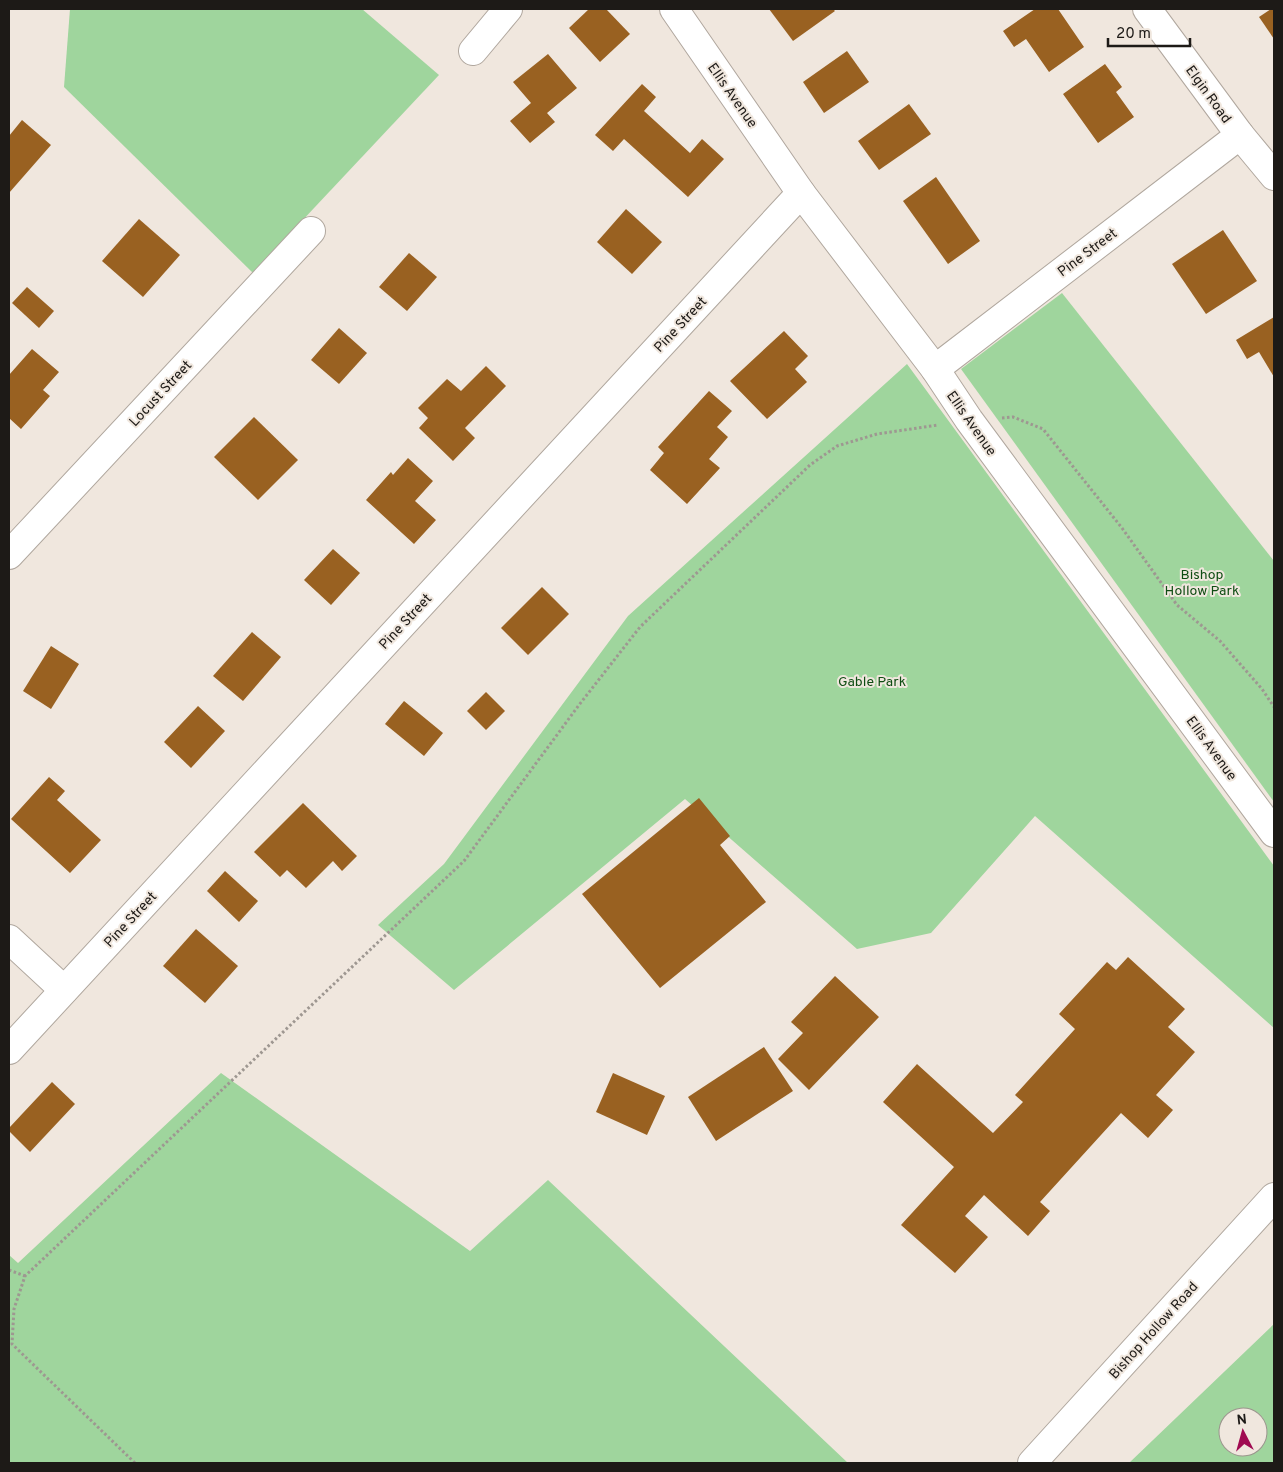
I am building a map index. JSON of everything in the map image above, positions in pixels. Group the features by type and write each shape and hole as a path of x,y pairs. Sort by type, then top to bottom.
{"street":[{"path":"473,50 508,9"},
{"name":"Ellis Avenue","path":"674,9 801,193 935,369 969,420 1274,833"},
{"name":"Elgin Road","path":"1147,9 1240,135 1274,176"},
{"name":"Pine Street","path":"935,369 1240,135"},
{"name":"Pine Street","path":"9,1050 801,193"},
{"name":"Locust Street","path":"9,555 311,231"},
{"path":"9,939 64,990"},
{"name":"Bishop Hollow Road","path":"1032,1463 1274,1197"}],"path":[{"path":"135,1463 12,1344 14,1309 25,1276 464,861 579,705 640,627 810,464 837,446 877,434 969,420 1013,417 1043,429 1122,528 1177,605 1220,641 1262,689 1274,707"},
{"path":"9,1270 25,1276"}],"green space":[{"path":"70,9 362,9 439,75 253,273 64,87"},
{"name":"Bishop Hollow Park","path":"1062,293 1274,561 1274,802 961,369"},
{"name":"Gable Park","path":"907,364 1274,866 1274,1028 1035,816 931,933 857,949 685,799 454,990 378,925 444,864 628,616"},
{"path":"221,1073 470,1251 548,1180 848,1463 9,1463 9,1255 18,1263"},
{"path":"1274,1324 1274,1463 1129,1463"}],"building":[{"path":"589,9 606,9 630,34 600,62 569,28"},
{"path":"769,9 833,9 835,11 793,41"},
{"path":"1035,9 1058,9 1084,47 1049,72 1026,39 1014,47 1003,31"},
{"path":"1274,9 1274,39 1259,17"},
{"path":"847,51 869,82 824,113 803,82"},
{"path":"548,54 577,88 547,113 555,122 530,143 510,121 531,103 513,82"},
{"path":"1105,64 1122,87 1116,92 1134,117 1098,143 1063,94"},
{"path":"642,84 656,97 644,111 690,153 702,139 724,159 688,197 624,139 613,151 595,135"},
{"path":"909,104 931,134 879,170 858,141"},
{"path":"22,120 51,145 9,193 9,136"},
{"path":"936,177 980,241 948,264 903,201"},
{"path":"626,209 662,242 632,274 597,242"},
{"path":"139,219 180,255 143,297 102,261"},
{"path":"1223,230 1257,281 1206,314 1172,264"},
{"path":"409,253 437,277 407,311 379,287"},
{"path":"27,287 54,311 39,328 12,303"},
{"path":"1274,317 1274,377 1259,352 1247,359 1236,340"},
{"path":"339,328 367,353 339,384 311,360"},
{"path":"784,331 808,356 795,369 807,382 767,419 730,381"},
{"path":"32,349 59,372 43,390 50,396 21,429 9,418 9,375"},
{"path":"486,366 506,386 465,428 475,438 453,461 419,428 428,418 418,408 447,379 461,391"},
{"path":"709,391 732,411 717,427 728,437 709,459 720,468 687,504 650,470 664,453 658,447"},
{"path":"254,417 298,460 258,500 214,457"},
{"path":"408,458 433,481 415,501 436,520 414,544 366,500 391,472 393,475"},
{"path":"333,549 360,573 331,605 304,580"},
{"path":"542,587 569,614 528,655 501,628"},
{"path":"252,632 281,657 243,701 213,676"},
{"path":"51,646 79,664 51,709 23,691"},
{"path":"486,692 505,711 486,730 467,711"},
{"path":"404,701 443,733 424,756 385,724"},
{"path":"198,706 225,731 191,768 164,742"},
{"path":"49,777 65,791 57,800 101,840 70,873 11,819"},
{"path":"699,798 730,836 720,845 766,902 660,988 582,894"},
{"path":"303,803 357,856 342,871 333,861 306,888 287,870 280,877 254,852"},
{"path":"225,871 258,901 239,922 207,891"},
{"path":"196,929 238,966 205,1003 163,966"},
{"path":"1128,957 1185,1009 1168,1027 1195,1052 1156,1095 1173,1110 1148,1138 1121,1113 1040,1202 1050,1211 1028,1236 984,1195 965,1216 988,1237 955,1273 901,1225 954,1167 883,1102 917,1064 993,1133 1023,1102 1015,1095 1075,1029 1059,1014 1107,962 1116,970"},
{"path":"835,976 879,1017 809,1090 778,1059 803,1033 791,1022"},
{"path":"764,1047 793,1091 716,1141 688,1097"},
{"path":"613,1073 665,1096 647,1135 596,1112"},
{"path":"52,1082 75,1104 30,1152 9,1131 9,1128"}]}
